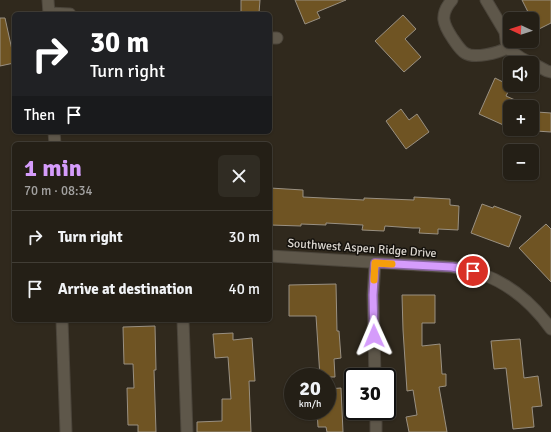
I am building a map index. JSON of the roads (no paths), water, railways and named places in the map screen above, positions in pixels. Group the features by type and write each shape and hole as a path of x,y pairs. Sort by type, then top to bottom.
{"street":[{"path":"48,0 49,12"},
{"path":"452,0 447,6 443,21 454,41 465,53 473,56 501,51 507,48 518,56"},
{"path":"486,0 503,29"},
{"path":"539,67 551,72"},
{"name":"Southwest Aspen Ridge Drive","path":"272,256 452,267 482,273 523,297 543,318 551,329"},
{"path":"375,263 373,295 375,368"},
{"path":"62,322 66,432"},
{"path":"183,322 187,432"},
{"path":"376,420 376,432"}]}
